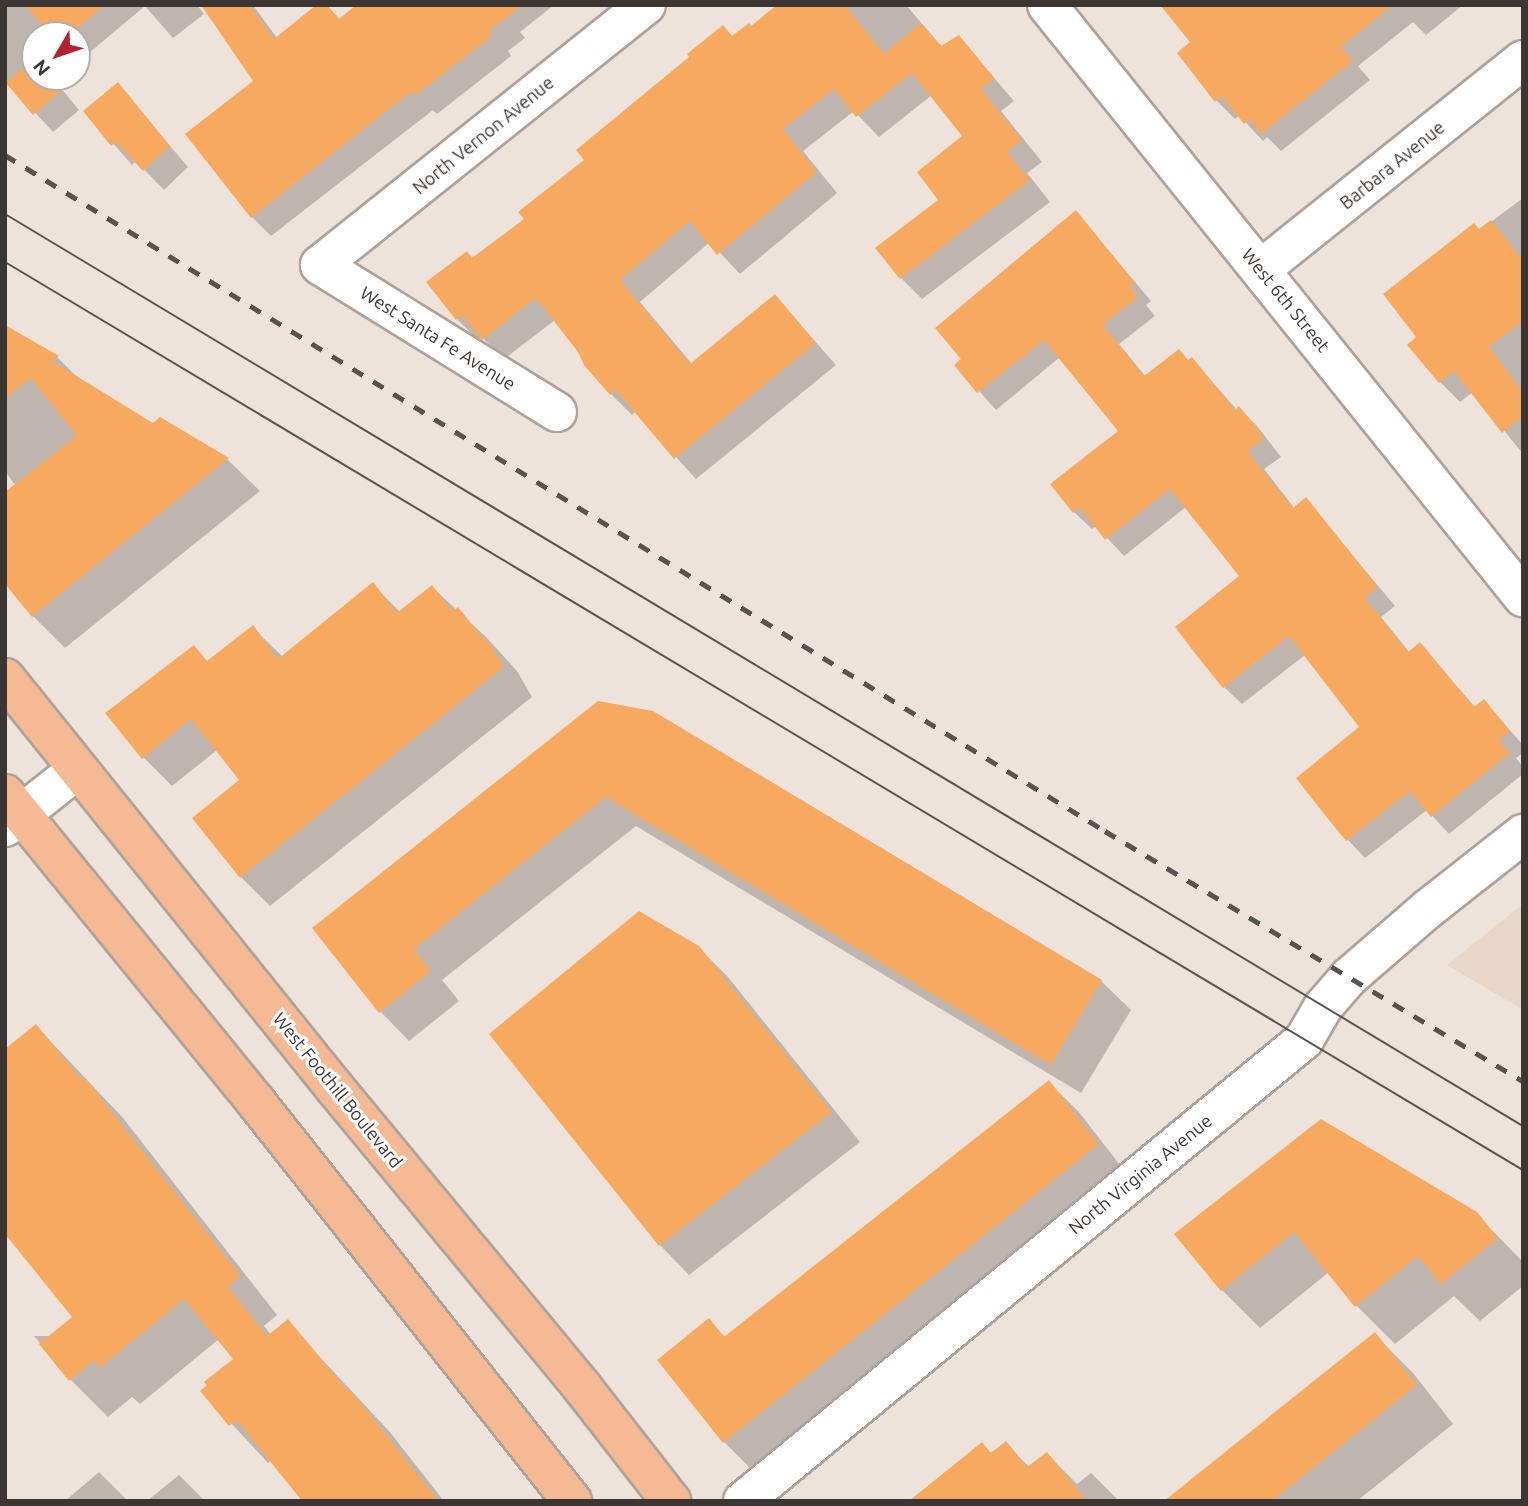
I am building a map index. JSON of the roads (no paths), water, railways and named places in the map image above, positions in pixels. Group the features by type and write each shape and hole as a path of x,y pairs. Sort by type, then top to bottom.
{"main road":[{"name":"West Foothill Boulevard","path":"5,678 77,770 583,1387 671,1501"},
{"path":"11,812 256,1102 572,1501"}],"street":[{"name":"North Vernon Avenue","path":"320,265 646,5"},
{"name":"West 6th Street","path":"1047,5 1523,597"},
{"name":"Barbara Avenue","path":"1261,269 1523,60"},
{"name":"West Santa Fe Avenue","path":"320,265 557,412"},
{"path":"11,812 77,770"},
{"name":"North Virginia Avenue","path":"743,1501 1304,1040 1323,1007 1349,977 1429,908 1523,834"}],"tram line":[{"path":"5,214 1523,1126"},
{"path":"5,262 1523,1170"}],"railway":[{"path":"5,155 1105,831 1523,1081"}]}
